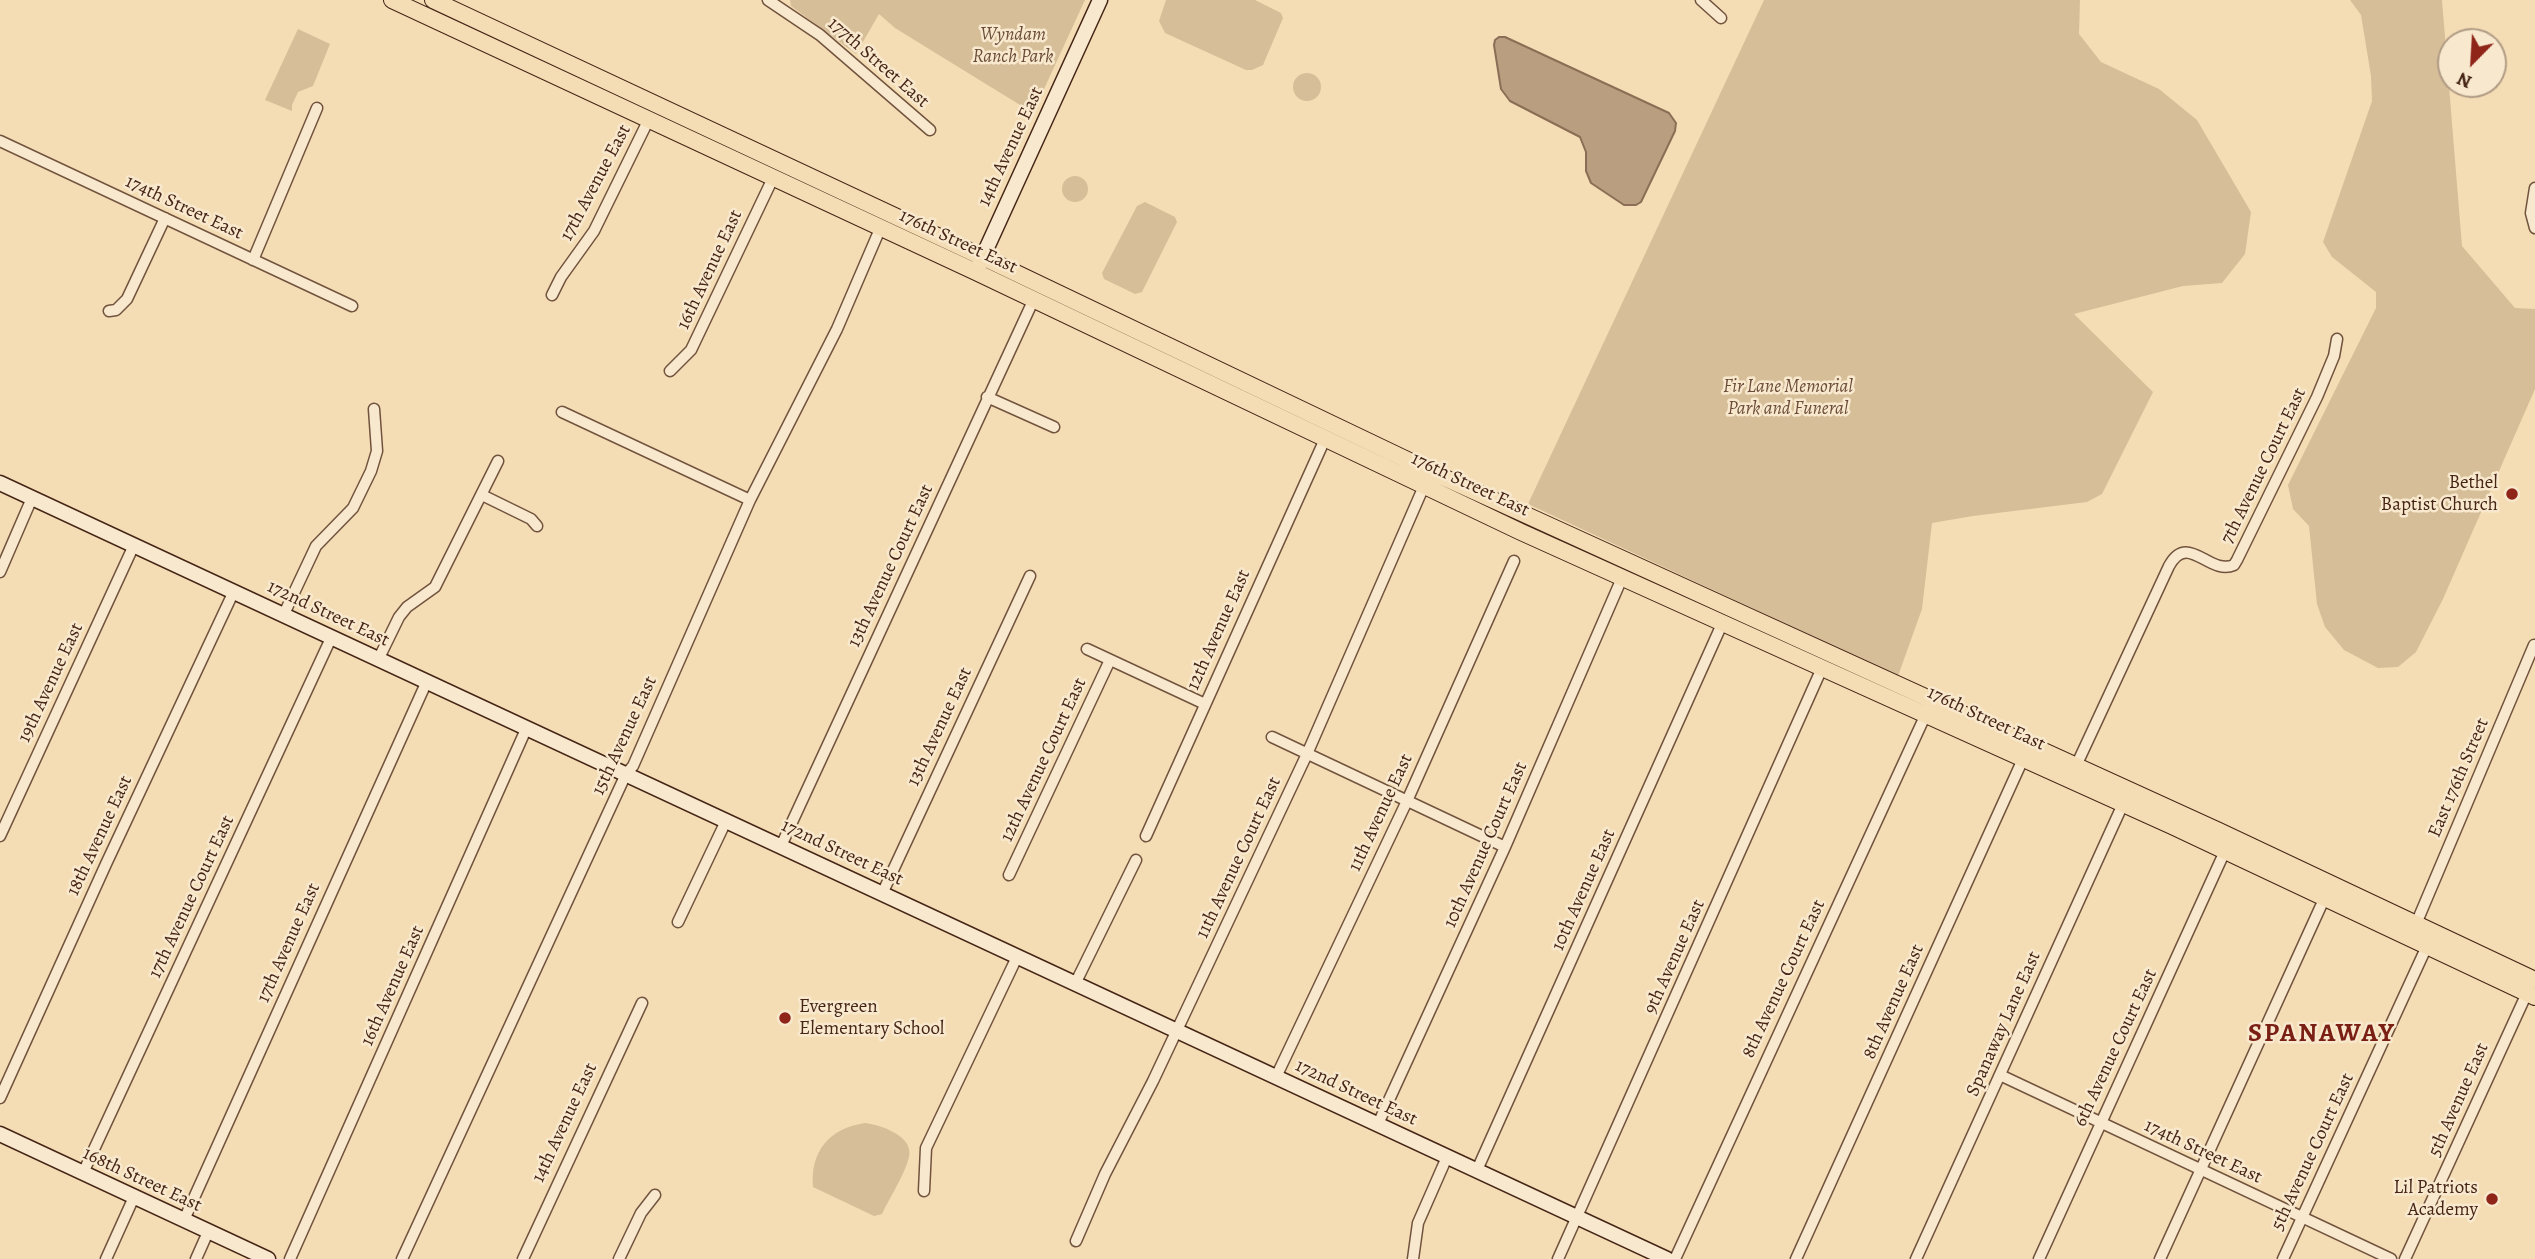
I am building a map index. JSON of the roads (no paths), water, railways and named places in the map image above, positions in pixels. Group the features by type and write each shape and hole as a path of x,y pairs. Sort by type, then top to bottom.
{"main road":[{"name":"176th Street East","path":"433,0 712,131 979,265 1148,338 1509,507 2231,836 2416,924 2533,990"},
{"name":"176th Street East","path":"397,2 880,229 979,265 1032,301 1622,578 2225,850 2427,946 2533,990"},
{"path":"397,2 415,3 466,26 486,25"},
{"path":"706,147 712,131"},
{"path":"1032,301 1045,298 1131,337 1148,338"},
{"path":"1424,486 1436,483 1492,508 1509,507"},
{"path":"1926,714 1936,712 1985,734 1999,732"},
{"path":"2023,759 2033,755 2081,778 2099,777"},
{"path":"2325,897 2336,894 2408,928 2416,924"}],"street":[{"name":"14th Avenue East","path":"979,265 1100,0"},
{"path":"1702,0 1721,18"},
{"name":"177th Street East","path":"774,2 820,35 929,130"},
{"path":"253,260 317,108"},
{"name":"17th Avenue East","path":"552,295 561,277 594,231 648,121"},
{"name":"174th Street East","path":"0,141 352,306"},
{"name":"16th Avenue East","path":"670,371 691,350 773,178"},
{"path":"2535,188 2531,212 2535,228"},
{"path":"109,311 116,310 127,299 164,218"},
{"name":"15th Avenue East","path":"402,1259 626,774 633,766 750,500 837,329 880,229"},
{"name":"13th Avenue Court East","path":"781,846 1032,301"},
{"name":"7th Avenue Court East","path":"2076,766 2172,560 2179,553 2188,552 2221,567 2231,567 2237,560 2313,406 2334,356 2337,339"},
{"path":"987,397 1054,427"},
{"path":"284,614 316,546 352,508 371,471 377,442 374,409"},
{"path":"562,412 750,500"},
{"name":"12th Avenue East","path":"1146,836 1325,439"},
{"path":"379,658 399,617 407,607 435,587 498,461"},
{"name":"172nd Street East","path":"0,483 1667,1259"},
{"name":"11th Avenue Court East","path":"1076,1241 1105,1174 1176,1032 1307,754 1424,486"},
{"path":"481,495 531,519 537,526"},
{"path":"0,572 32,499"},
{"name":"19th Avenue East","path":"0,836 134,545"},
{"name":"11th Avenue East","path":"1276,1077 1407,801 1514,561"},
{"name":"13th Avenue East","path":"882,894 1030,576"},
{"name":"10th Avenue Court East","path":"1378,1124 1505,846 1622,578"},
{"name":"18th Avenue East","path":"0,1097 234,591"},
{"name":"10th Avenue East","path":"1477,1170 1722,624"},
{"name":"17th Avenue Court East","path":"83,1173 332,636"},
{"name":"East 176th Street","path":"2416,924 2534,645"},
{"path":"1087,649 1205,704"},
{"name":"12th Avenue Court East","path":"1009,875 1110,660"},
{"name":"9th Avenue East","path":"1558,1259 1822,668"},
{"name":"17th Avenue East","path":"184,1220 427,681"},
{"name":"8th Avenue Court East","path":"1675,1259 1926,714"},
{"name":"16th Avenue East","path":"290,1259 527,727"},
{"path":"1272,737 1505,846"},
{"name":"8th Avenue East","path":"1796,1259 2023,759"},
{"name":"Spanaway Lane East","path":"1916,1259 2123,804"},
{"path":"678,922 726,821"},
{"name":"6th Avenue Court East","path":"2039,1259 2225,850"},
{"path":"1075,984 1136,860"},
{"path":"2160,1259 2325,897"},
{"name":"5th Avenue Court East","path":"2283,1259 2427,946"},
{"path":"925,1191 926,1148 1017,957"},
{"name":"5th Avenue East","path":"2405,1259 2533,990"},
{"name":"14th Avenue East","path":"523,1259 642,1003"},
{"name":"174th Street East","path":"2000,1075 2391,1259"},
{"name":"168th Street East","path":"0,1135 268,1259"},
{"path":"1413,1259 1418,1223 1447,1157"},
{"path":"620,1259 641,1213 655,1195"},
{"path":"106,1259 134,1197"},
{"path":"196,1259 208,1232"}],"place":[{"name":"Bethel Baptist Church","path":"2512,494"},
{"name":"Evergreen Elementary School","path":"785,1018"},
{"name":"Lil Patriots Academy","path":"2492,1199"}],"district":[{"name":"SPANAWAY","path":"2322,1035"}],"park label":[{"name":"Wyndam Ranch Park","path":"1013,46"},
{"name":"Fir Lane Memorial Park and Funeral","path":"1788,398"}]}
